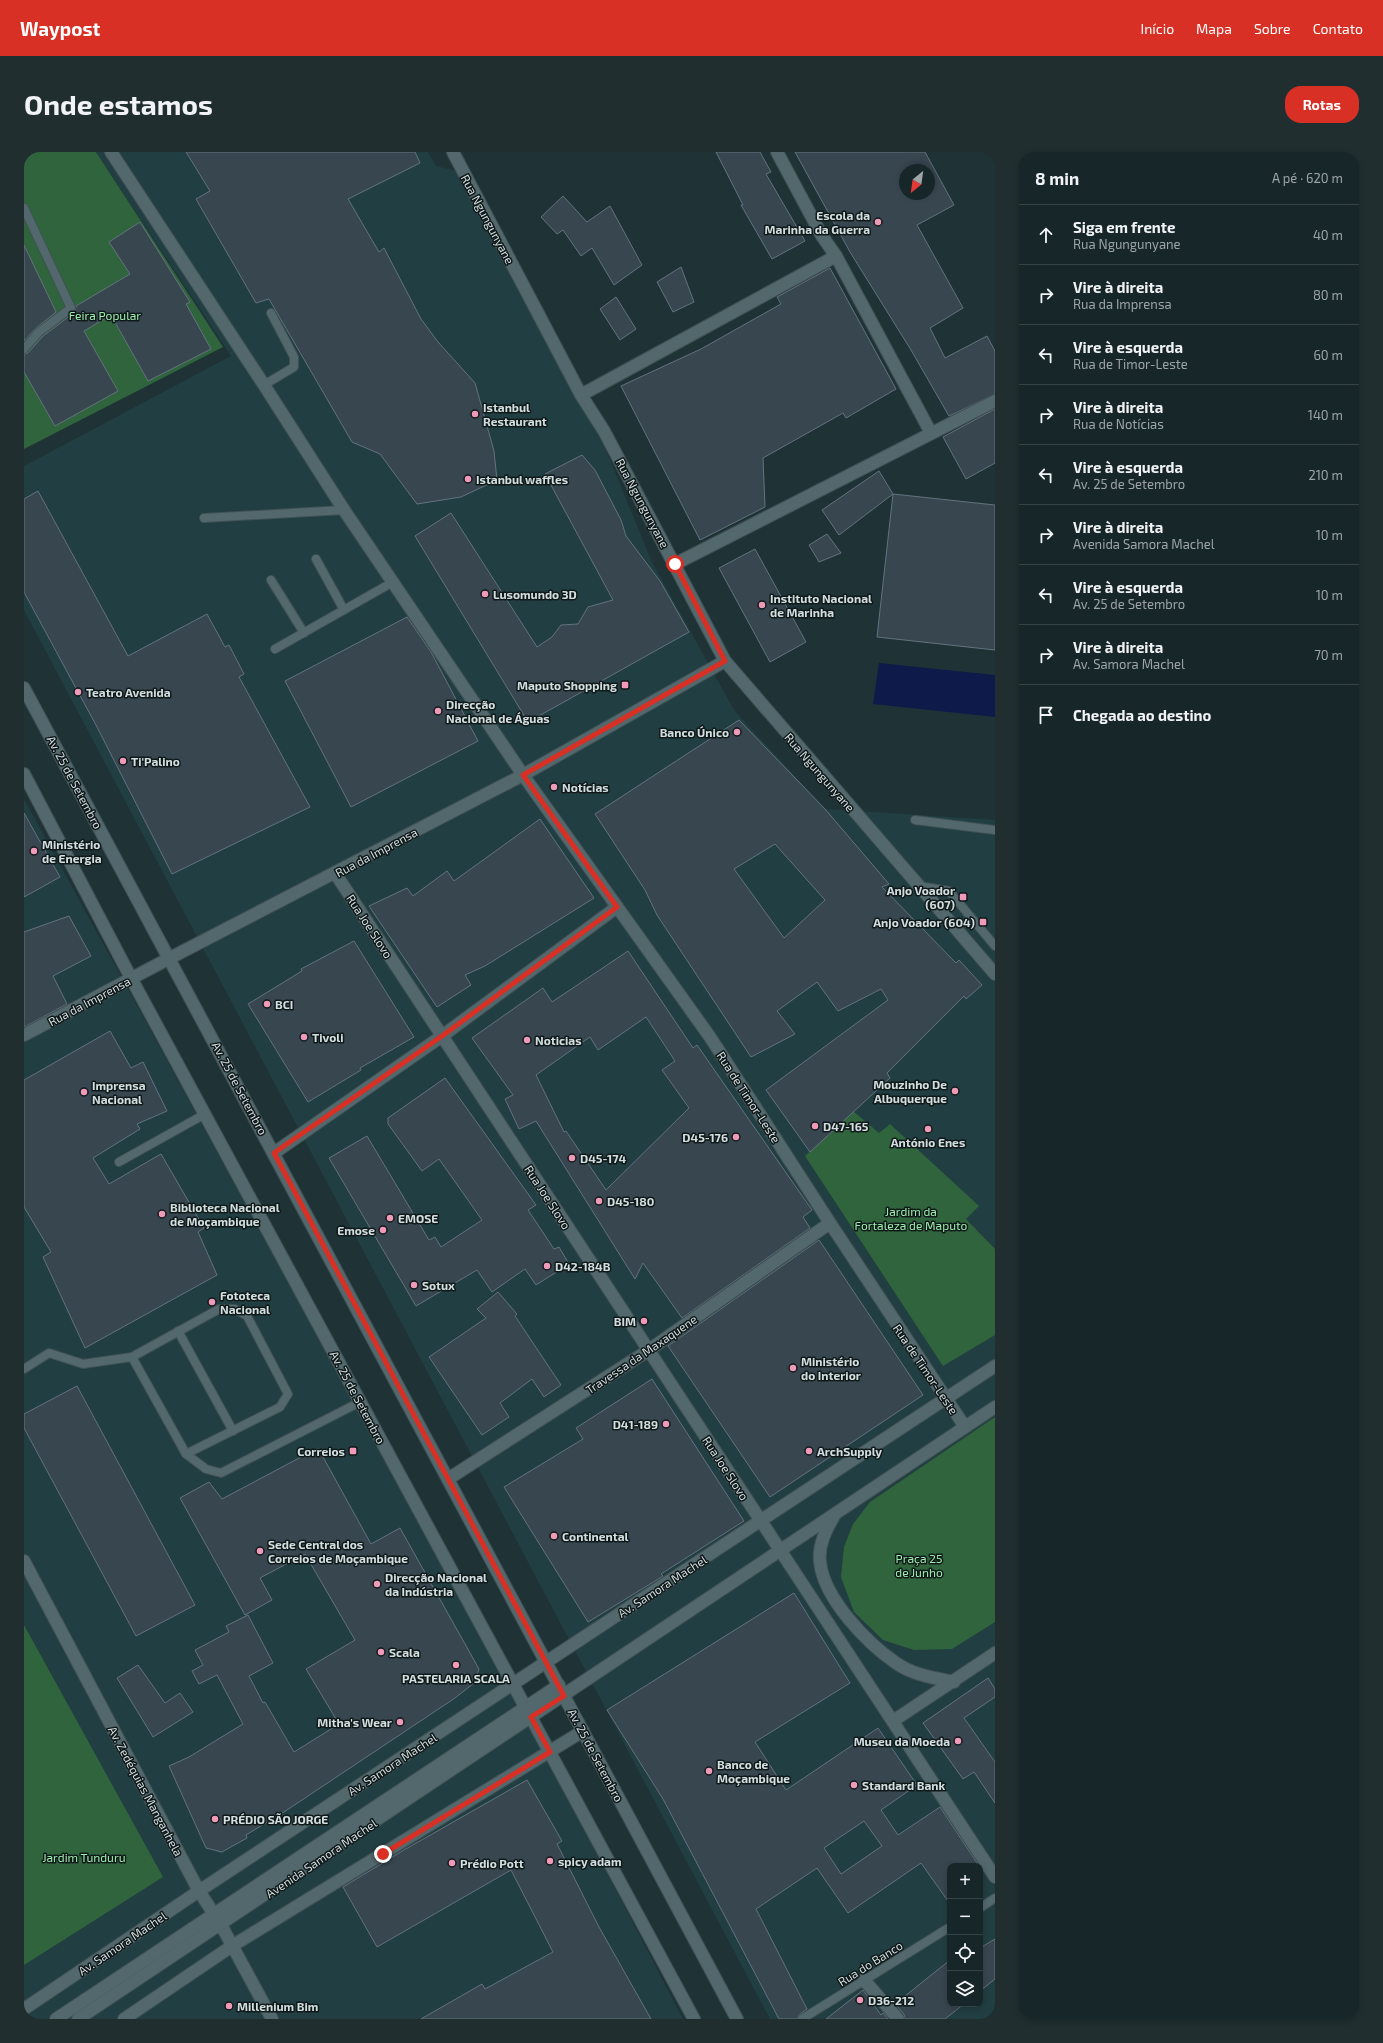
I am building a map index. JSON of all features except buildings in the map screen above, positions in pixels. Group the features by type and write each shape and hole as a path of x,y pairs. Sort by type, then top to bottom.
{"street":[{"name":"Rua de Timor-Leste","path":"111,152 392,582 523,775 710,1037 830,1223 965,1427"},
{"name":"Rua Ngungunyane","path":"453,152 582,395 604,431 725,661 995,974"},
{"path":"777,152 822,236 836,256 931,433"},
{"path":"582,395 836,256"},
{"path":"675,564 995,401"},
{"name":"Rua da Imprensa","path":"24,1035 523,775 725,661"},
{"name":"Av. 25 de Setembro","path":"24,688 170,958 737,2019"},
{"name":"Av. 25 de Setembro","path":"24,774 131,978 362,1401 694,2019"},
{"name":"Rua Joe Slovo","path":"335,873 761,1521"},
{"path":"274,1153 442,1036 617,907"},
{"name":"Travessa da Maxaquene","path":"448,1479 649,1350 830,1223"},
{"name":"Av. Samora Machel","path":"24,2009 199,1891 995,1366"},
{"path":"561,1690 780,1550 995,1407"},
{"path":"835,1514 823,1535 820,1562 827,1584 843,1613 872,1643 896,1664 924,1677 954,1682"},
{"path":"761,1521 995,1877"},
{"name":"Av. Zedéquias Manganhela","path":"24,1561 199,1891 221,1925 272,2019"},
{"path":"893,1721 993,1659"},
{"name":"Avenida Samora Machel","path":"78,2019 221,1925 561,1690"},
{"path":"56,2019 213,1914 528,1712"},
{"path":"124,2019 232,1946 583,1731"},
{"path":"864,1980 898,2019"}],"lane":[{"path":"24,208 72,308 39,332 24,348"},
{"path":"264,385 294,367 294,357 271,313"},
{"path":"204,518 344,510"},
{"path":"316,559 344,610"},
{"path":"271,580 304,632"},
{"path":"274,649 392,582"},
{"path":"915,820 995,830"},
{"path":"918,886 949,891 995,946"},
{"path":"120,1162 205,1114"},
{"path":"24,1369 50,1354 83,1364 132,1357 219,1309 235,1309 247,1316 288,1394 280,1407 186,1454"},
{"path":"178,1331 232,1431"},
{"path":"132,1357 186,1454 206,1470 221,1473 362,1401"},
{"path":"983,1906 995,1898"},
{"name":"Rua do Banco","path":"802,2019 947,1928"}],"shaded area":[{"path":"96,152 428,152 436,166 456,171 588,406 651,560 734,710 825,809 995,820 995,2019 770,2019 24,610 24,466 231,356"},
{"path":"24,799 517,1700 683,2019 24,2019"}],"green space":[{"name":"Feira Popular","path":"24,152 96,152 223,347 24,449"},
{"name":"Jardim da Fortaleza de Maputo","path":"853,1111 879,1133 890,1124 979,1206 966,1219 995,1249 995,1335 943,1366 805,1156"},
{"name":"Praça 25 de Junho","path":"995,1417 995,1622 952,1649 914,1650 883,1640 854,1612 841,1577 844,1547 853,1524 870,1502"},
{"name":"Jardim Tunduru","path":"24,1625 163,1877 24,1965"}],"water":[{"path":"879,663 995,675 995,717 873,704"}],"place":[{"name":"Escola da Marinha da Guerra","path":"878,222"},
{"name":"Istanbul Restaurant","path":"475,414"},
{"name":"Istanbul waffles","path":"468,479"},
{"name":"Lusomundo 3D","path":"485,594"},
{"name":"Instituto Nacional de Marinha","path":"762,605"},
{"name":"Maputo Shopping","path":"625,685"},
{"name":"Teatro Avenida","path":"78,692"},
{"name":"Direcção Nacional de Águas","path":"438,711"},
{"name":"Banco Único","path":"737,732"},
{"name":"Ti'Palino","path":"123,761"},
{"name":"Notícias","path":"554,787"},
{"name":"Ministério de Energia","path":"34,851"},
{"name":"Anjo Voador (607)","path":"963,897"},
{"name":"Anjo Voador (604)","path":"983,922"},
{"name":"BCI","path":"267,1004"},
{"name":"Tivoli","path":"304,1037"},
{"name":"Noticias","path":"527,1040"},
{"name":"Mouzinho De Albuquerque","path":"955,1091"},
{"name":"Imprensa Nacional","path":"84,1092"},
{"name":"D47-165","path":"815,1126"},
{"name":"António Enes","path":"928,1129"},
{"name":"D45-176","path":"736,1137"},
{"name":"D45-174","path":"572,1158"},
{"name":"D45-180","path":"599,1201"},
{"name":"Biblioteca Nacional de Moçambique","path":"162,1214"},
{"name":"EMOSE","path":"390,1218"},
{"name":"Emose","path":"383,1230"},
{"name":"D42-184B","path":"547,1266"},
{"name":"Sotux","path":"414,1285"},
{"name":"Fototeca Nacional","path":"212,1302"},
{"name":"BIM","path":"644,1321"},
{"name":"Ministério do Interior","path":"793,1368"},
{"name":"D41-189","path":"666,1424"},
{"name":"Correios","path":"353,1451"},
{"name":"ArchSupply","path":"809,1451"},
{"name":"Continental","path":"554,1536"},
{"name":"Sede Central dos Correios de Moçambique","path":"260,1551"},
{"name":"Direcção Nacional da Indústria","path":"377,1584"},
{"name":"Scala","path":"381,1652"},
{"name":"PASTELARIA SCALA","path":"456,1665"},
{"name":"Mitha's Wear","path":"400,1722"},
{"name":"Museu da Moeda","path":"958,1741"},
{"name":"Banco de Moçambique","path":"709,1771"},
{"name":"Standard Bank","path":"854,1785"},
{"name":"PRÉDIO SÃO JORGE","path":"215,1819"},
{"name":"spicy adam","path":"550,1861"},
{"name":"Prédio Pott","path":"452,1863"},
{"name":"D36-212","path":"860,2000"},
{"name":"Millenium Bim","path":"229,2006"}],"route":[{"path":"383,1854 550,1752 531,1717 564,1696 274,1153 442,1036 617,907 523,775 725,661 675,564"}]}
